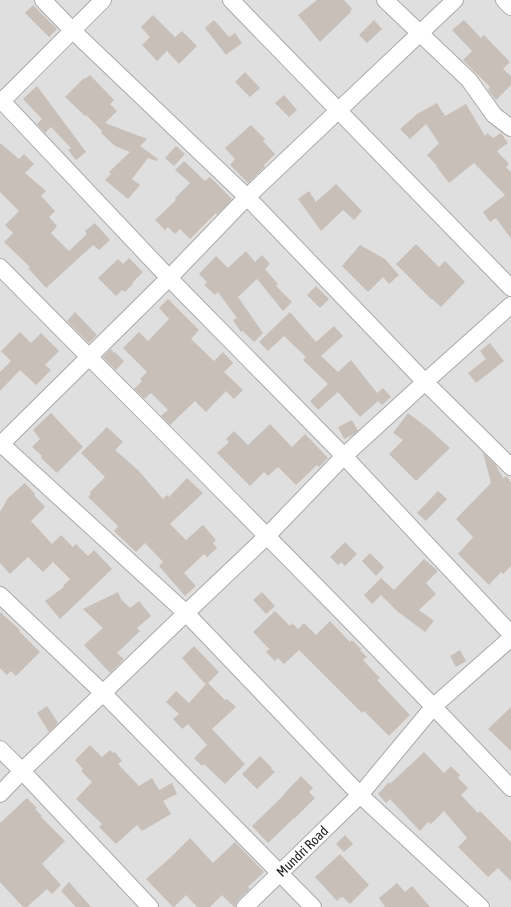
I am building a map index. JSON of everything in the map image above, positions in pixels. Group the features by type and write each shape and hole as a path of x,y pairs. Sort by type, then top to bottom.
{"street":[{"path":"43,0 72,30 247,197 425,382 511,467"},
{"path":"103,0 1,101 169,278 344,456 511,634"},
{"path":"231,0 511,288"},
{"path":"385,0 469,80 494,115 511,128"},
{"path":"455,0 247,197 169,278 0,444 186,613 360,796 481,907"},
{"path":"504,0 511,7"},
{"path":"0,267 434,706 511,788"},
{"path":"0,794 22,770 267,536 344,456 511,305"},
{"path":"0,596 103,693 313,907"},
{"name":"Mundri Road","path":"245,907 360,796 434,706 511,638"},
{"path":"0,748 150,907"}],"shaded area":[{"path":"0,0 511,0 511,907 0,907"}],"building":[{"path":"317,0 344,0 352,9 350,11 351,12 320,42 298,15"},
{"path":"33,5 57,29 49,37 25,13"},
{"path":"153,15 175,37 182,31 197,46 179,64 167,51 157,61 142,45 150,37 141,27"},
{"path":"214,20 229,37 235,33 242,43 226,55 205,28"},
{"path":"374,20 382,29 367,43 359,35"},
{"path":"464,20 481,38 484,35 510,62 503,69 511,76 511,85 496,100 488,90 490,87 463,60 472,51 452,30"},
{"path":"245,72 260,88 250,97 235,82"},
{"path":"90,75 114,100 110,104 117,111 105,123 147,139 140,146 158,159 156,161 148,158 132,179 140,185 128,199 105,180 111,174 109,172 130,152 115,146 101,133 102,131 86,115 85,116 65,97 84,78 85,79"},
{"path":"37,86 86,152 76,160 68,150 71,148 51,127 45,133 37,124 42,119 23,99"},
{"path":"284,95 297,110 289,117 275,103"},
{"path":"437,103 445,116 466,104 485,136 487,133 493,138 501,133 508,143 497,151 509,164 506,167 511,172 511,239 496,218 490,222 483,212 505,195 474,163 449,183 427,155 439,143 426,124 410,139 400,129 417,114"},
{"path":"251,125 265,139 263,141 275,154 264,165 265,167 248,183 230,165 235,159 225,148"},
{"path":"0,143 19,159 24,154 34,164 25,173 46,191 41,196 55,211 49,217 57,226 51,233 69,251 87,234 85,231 95,223 110,240 99,250 93,245 46,288 28,268 30,267 4,242 13,233 5,225 19,211 0,192"},
{"path":"176,146 185,154 174,166 165,158"},
{"path":"184,161 205,181 210,177 232,199 217,215 216,213 190,239 180,229 175,234 168,227 165,230 155,220 176,200 175,198 190,183 175,170"},
{"path":"336,184 362,211 354,220 343,210 321,231 298,199 309,191 316,202"},
{"path":"416,244 439,267 445,261 465,282 441,307 396,264"},
{"path":"360,245 385,259 399,275 389,284 383,277 368,292 342,266"},
{"path":"246,251 255,262 262,255 270,264 265,269 278,284 276,286 292,302 283,311 257,279 238,297 263,333 254,342 243,331 241,332 233,320 237,318 218,292 215,295 204,285 207,282 199,274 216,256 228,268"},
{"path":"129,258 143,272 125,292 122,290 116,296 98,278 118,259 123,264"},
{"path":"316,286 329,299 320,308 307,295"},
{"path":"168,299 199,330 191,339 214,361 223,352 233,363 224,372 243,390 234,399 226,391 206,412 195,401 170,425 161,416 168,410 151,393 144,399 134,389 142,381 140,379 147,372 123,348 139,332 148,341 169,319 159,308"},
{"path":"75,312 97,335 89,343 67,321"},
{"path":"290,312 316,342 334,326 343,336 321,356 338,372 351,360 377,393 383,388 391,397 382,405 378,401 360,417 338,392 318,410 310,401 328,384 303,360 306,357 284,336 268,351 259,342"},
{"path":"20,332 31,343 41,333 59,351 45,365 51,370 36,385 20,370 0,391 0,372 11,361 1,351"},
{"path":"490,343 504,361 476,383 468,373 486,359 480,351"},
{"path":"111,349 124,361 116,370 103,357"},
{"path":"51,413 83,447 57,473 32,447 40,439 33,430"},
{"path":"408,413 450,448 416,481 389,454 403,440 393,433"},
{"path":"352,420 358,431 344,439 338,427"},
{"path":"270,424 292,447 305,434 328,458 319,467 317,465 296,485 278,467 268,476 264,472 250,486 217,453 229,442 226,439 234,431 248,445"},
{"path":"107,427 123,442 115,450 138,470 163,499 167,495 169,497 187,478 203,493 170,524 186,540 203,525 216,540 213,543 217,548 207,557 204,554 184,573 196,586 185,596 159,566 163,562 145,543 136,552 114,531 118,526 88,497 91,494 90,492 105,477 81,453"},
{"path":"483,453 495,464 503,478 507,476 511,483 511,566 503,574 501,572 489,585 458,554 473,537 456,519 491,483"},
{"path":"25,483 45,507 31,521 52,544 61,535 73,547 76,544 88,556 94,550 112,569 60,619 45,601 64,587 63,586 70,579 53,562 43,572 28,557 10,574 0,563 0,512 8,498"},
{"path":"438,491 447,499 426,521 417,513"},
{"path":"345,542 357,554 345,566 341,562 338,565 330,557"},
{"path":"370,553 384,567 376,576 362,561"},
{"path":"424,559 438,571 426,583 436,594 419,610 434,621 425,632 397,611 381,595 372,604 364,595 381,578 394,590"},
{"path":"118,592 121,599 130,608 139,601 151,616 137,628 140,631 117,653 124,659 110,673 84,645 103,628 83,609"},
{"path":"262,592 275,606 266,614 253,600"},
{"path":"275,611 290,626 292,623 298,629 304,623 316,635 330,621 350,642 352,640 361,649 360,650 367,657 363,660 380,678 377,680 410,715 389,736 364,711 362,713 299,650 284,664 278,658 275,661 266,652 269,649 253,632"},
{"path":"0,612 20,630 19,631 40,652 16,676 11,671 7,675 0,668"},
{"path":"194,646 219,672 208,683 225,700 227,699 236,707 212,729 245,764 225,784 204,764 202,766 194,758 207,745 188,724 182,729 173,719 179,714 166,702 176,691 189,703 206,685 182,658"},
{"path":"460,650 466,661 456,667 450,656"},
{"path":"47,706 58,723 49,732 37,713"},
{"path":"511,707 511,751 488,729"},
{"path":"90,745 102,757 110,750 113,753 115,752 122,761 118,764 139,786 152,778 159,790 172,783 177,794 163,801 171,814 142,831 137,825 116,844 99,827 102,824 76,799 92,782 81,771 83,769 75,760"},
{"path":"424,752 444,773 451,766 460,775 458,778 468,788 461,795 478,813 480,811 511,842 511,881 498,868 488,877 458,847 467,838 444,811 431,824 428,822 420,831 390,799 386,803 378,794 389,782 390,784"},
{"path":"260,756 275,772 257,789 242,774"},
{"path":"301,776 313,788 309,792 315,798 268,843 252,826"},
{"path":"27,798 37,808 35,809 42,816 41,817 65,841 42,864 61,885 52,894 47,889 27,907 23,907 0,882 0,823"},
{"path":"345,835 353,844 344,852 336,844"},
{"path":"190,838 213,863 235,842 264,872 248,887 250,889 238,900 236,907 234,907 222,895 210,907 197,907 186,895 173,907 146,879"},
{"path":"340,854 369,885 350,904 343,897 337,901 315,877"},
{"path":"69,882 91,907 76,907 61,891"},
{"path":"397,883 405,892 412,886 430,907 385,907 379,898"}]}
